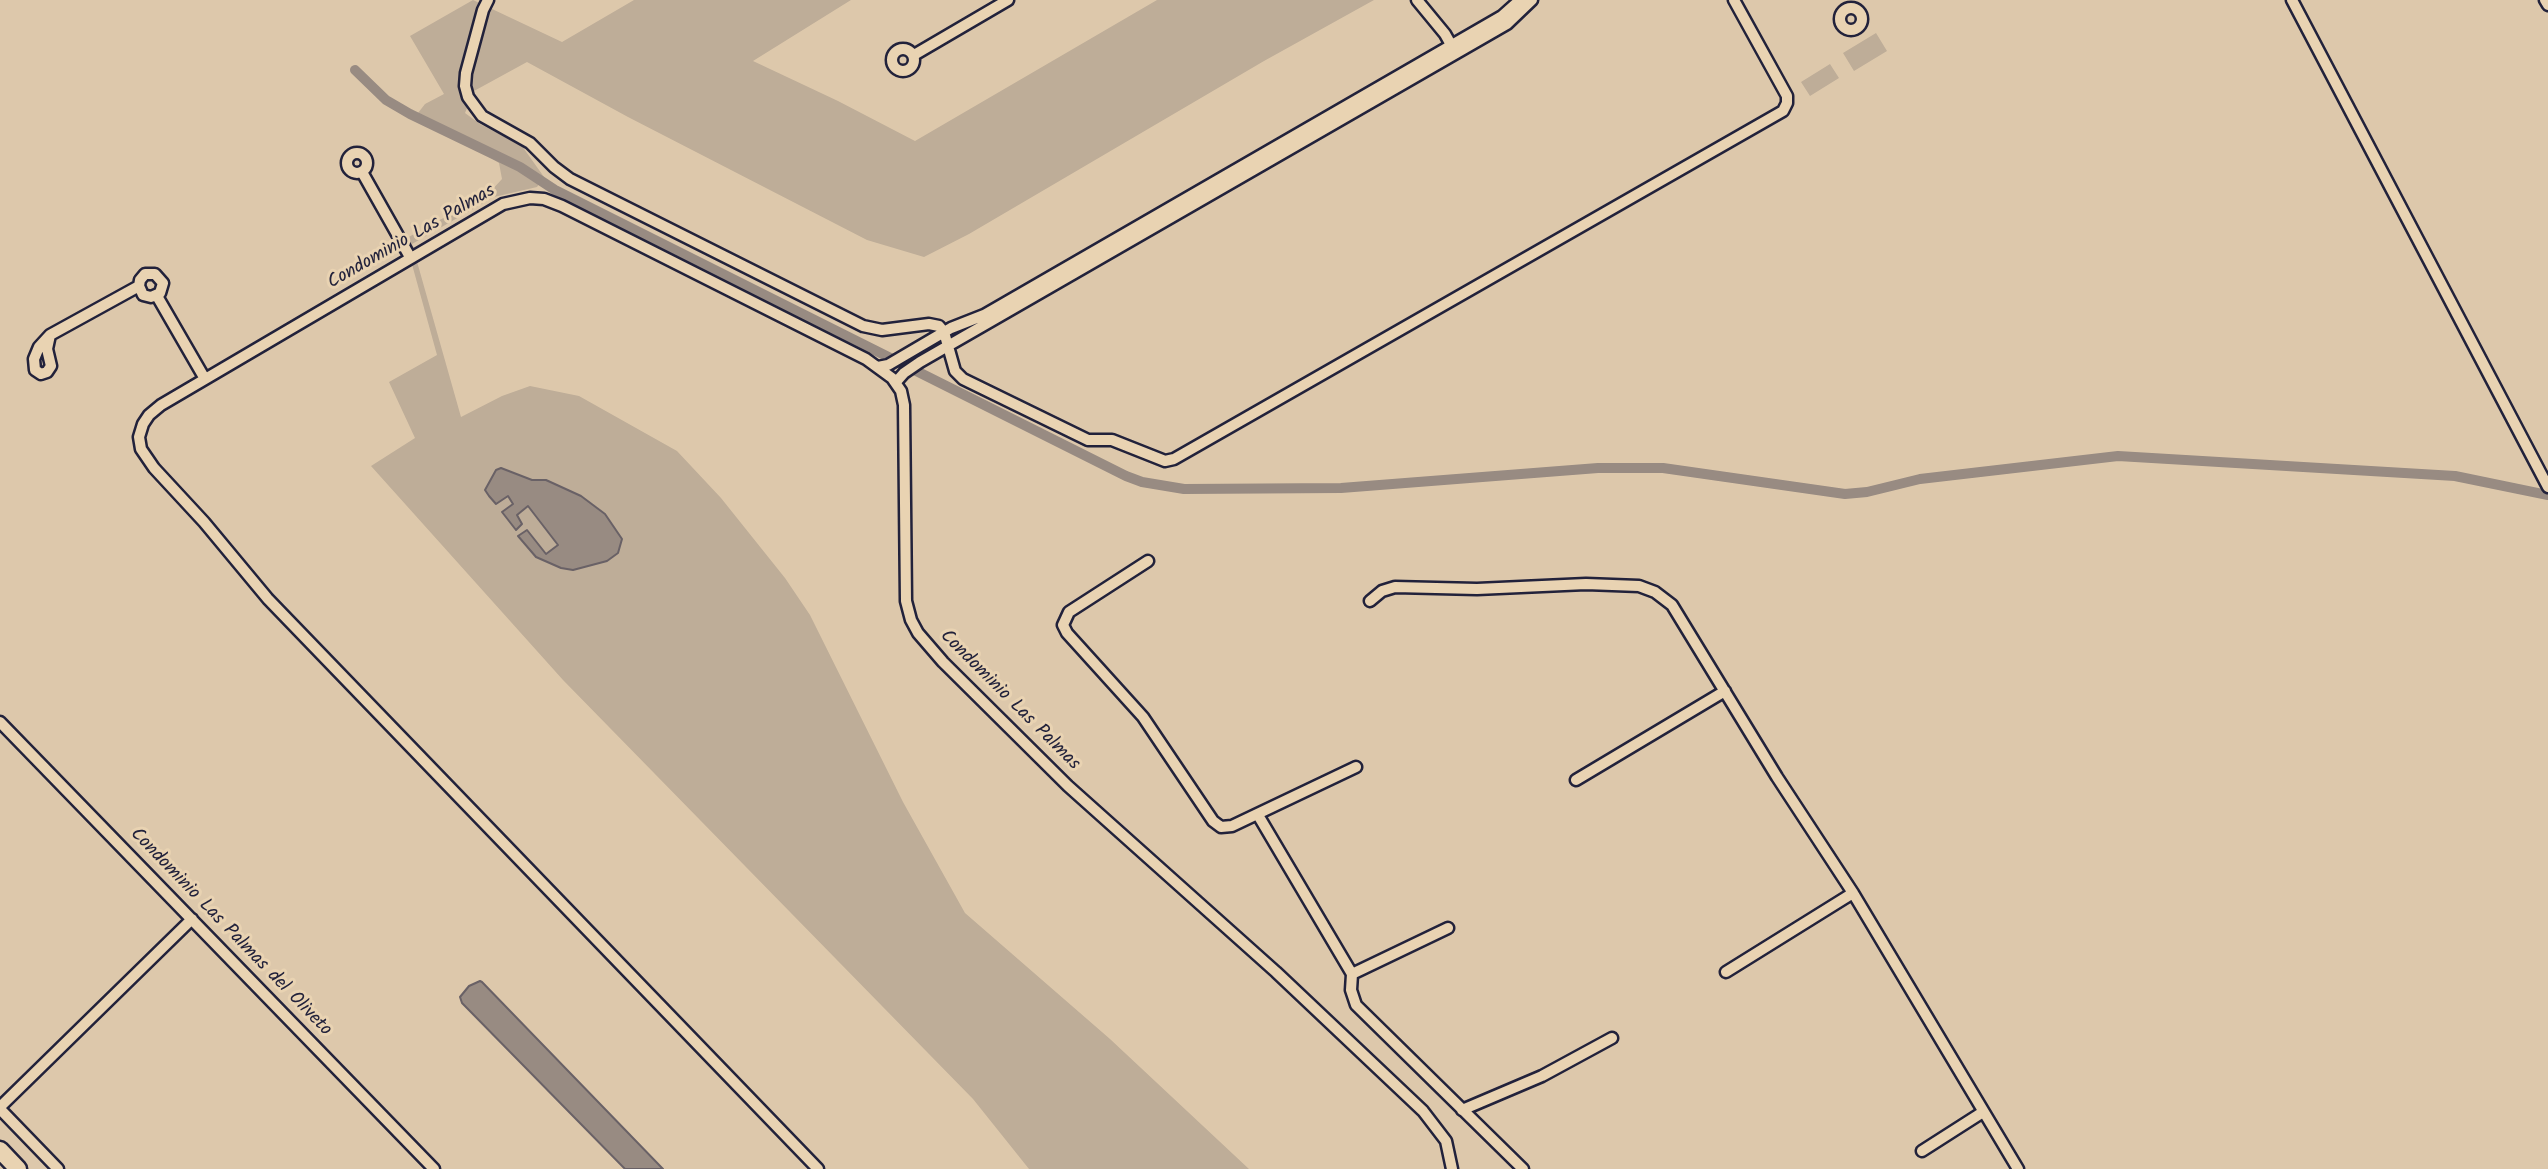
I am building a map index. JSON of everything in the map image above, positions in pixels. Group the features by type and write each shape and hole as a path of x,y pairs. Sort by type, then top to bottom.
{"main road":[{"path":"0,1150 18,1169"}],"street":[{"path":"488,0 483,10 465,86 471,104 482,116 530,143 570,179 863,326 882,330 933,324 940,326 955,371 962,379 1088,440 1112,440 1165,461 1783,111 1787,96 1734,0"},
{"path":"914,55 1008,0"},
{"path":"1417,0 1443,31 1453,49"},
{"path":"896,382 908,369 1453,49 1502,16 1520,0"},
{"path":"878,367 893,362 944,332 985,316 1453,49 1507,24 1532,0"},
{"path":"2292,0 2548,487"},
{"path":"2545,0 2548,5"},
{"path":"362,172 410,257"},
{"name":"Condominio Las Palmas","path":"818,1169 268,599 154,468 140,444 143,424 155,409 503,204 525,198 544,199 562,206 878,367 896,382 903,397 905,423 906,601 918,633 943,662 1068,786 1276,972 1423,1111 1446,1141 1451,1169"},
{"path":"145,274 157,275 163,285 157,296 145,296 139,286 145,274"},
{"path":"50,335 139,286"},
{"path":"157,296 205,379"},
{"path":"1148,561 1069,612 1063,621 1064,629 1143,717 1213,821 1221,827 1228,827 1356,767"},
{"path":"1370,601 1382,591 1395,587 1466,589 1586,584 1639,586 1660,595 1677,610 1777,777 1853,893 2018,1169"},
{"path":"1576,780 1725,691"},
{"name":"Condominio Las Palmas del Oliveto","path":"0,722 434,1169"},
{"path":"1258,815 1352,974 1351,995 1360,1010 1523,1169"},
{"path":"1726,972 1853,893"},
{"path":"58,1169 0,1108 191,919"},
{"path":"1352,974 1448,928"},
{"path":"1462,1110 1542,1076 1612,1038"},
{"path":"1922,1151 1983,1112"}],"shaded area":[{"path":"473,0 562,42 634,0 851,0 753,61 915,141 1157,0 1374,0 1264,61 969,234 924,257 867,240 527,62 474,91 465,113 522,146 544,177 537,187 494,197 412,244 461,417 502,396 530,386 579,396 677,451 721,498 785,578 810,615 903,802 965,913 1110,1039 1249,1169 1029,1169 973,1099 563,680 371,466 415,438 389,382 437,355 405,239 489,193 502,179 499,163 418,113 425,104 444,94 410,36"},
{"path":"1876,33 1887,51 1854,71 1843,53"},
{"path":"1830,64 1839,78 1810,96 1801,82"},
{"path":"501,468 532,480 546,480 581,496 605,514 622,539 618,553 607,561 573,570 536,557 518,536 527,530 546,554 558,545 528,506 517,515 522,524 516,530 502,512 513,504 508,496 496,504 489,496 485,490 496,470"},
{"path":"480,981 663,1169 625,1169 462,1003 460,997 469,986"}],"waterway":[{"path":"355,70 386,100 520,167 555,190 1142,482 1184,489 1341,488 1598,468 1663,468 1845,494 1867,492 1920,479 2118,456 2455,476 2548,495"}]}
